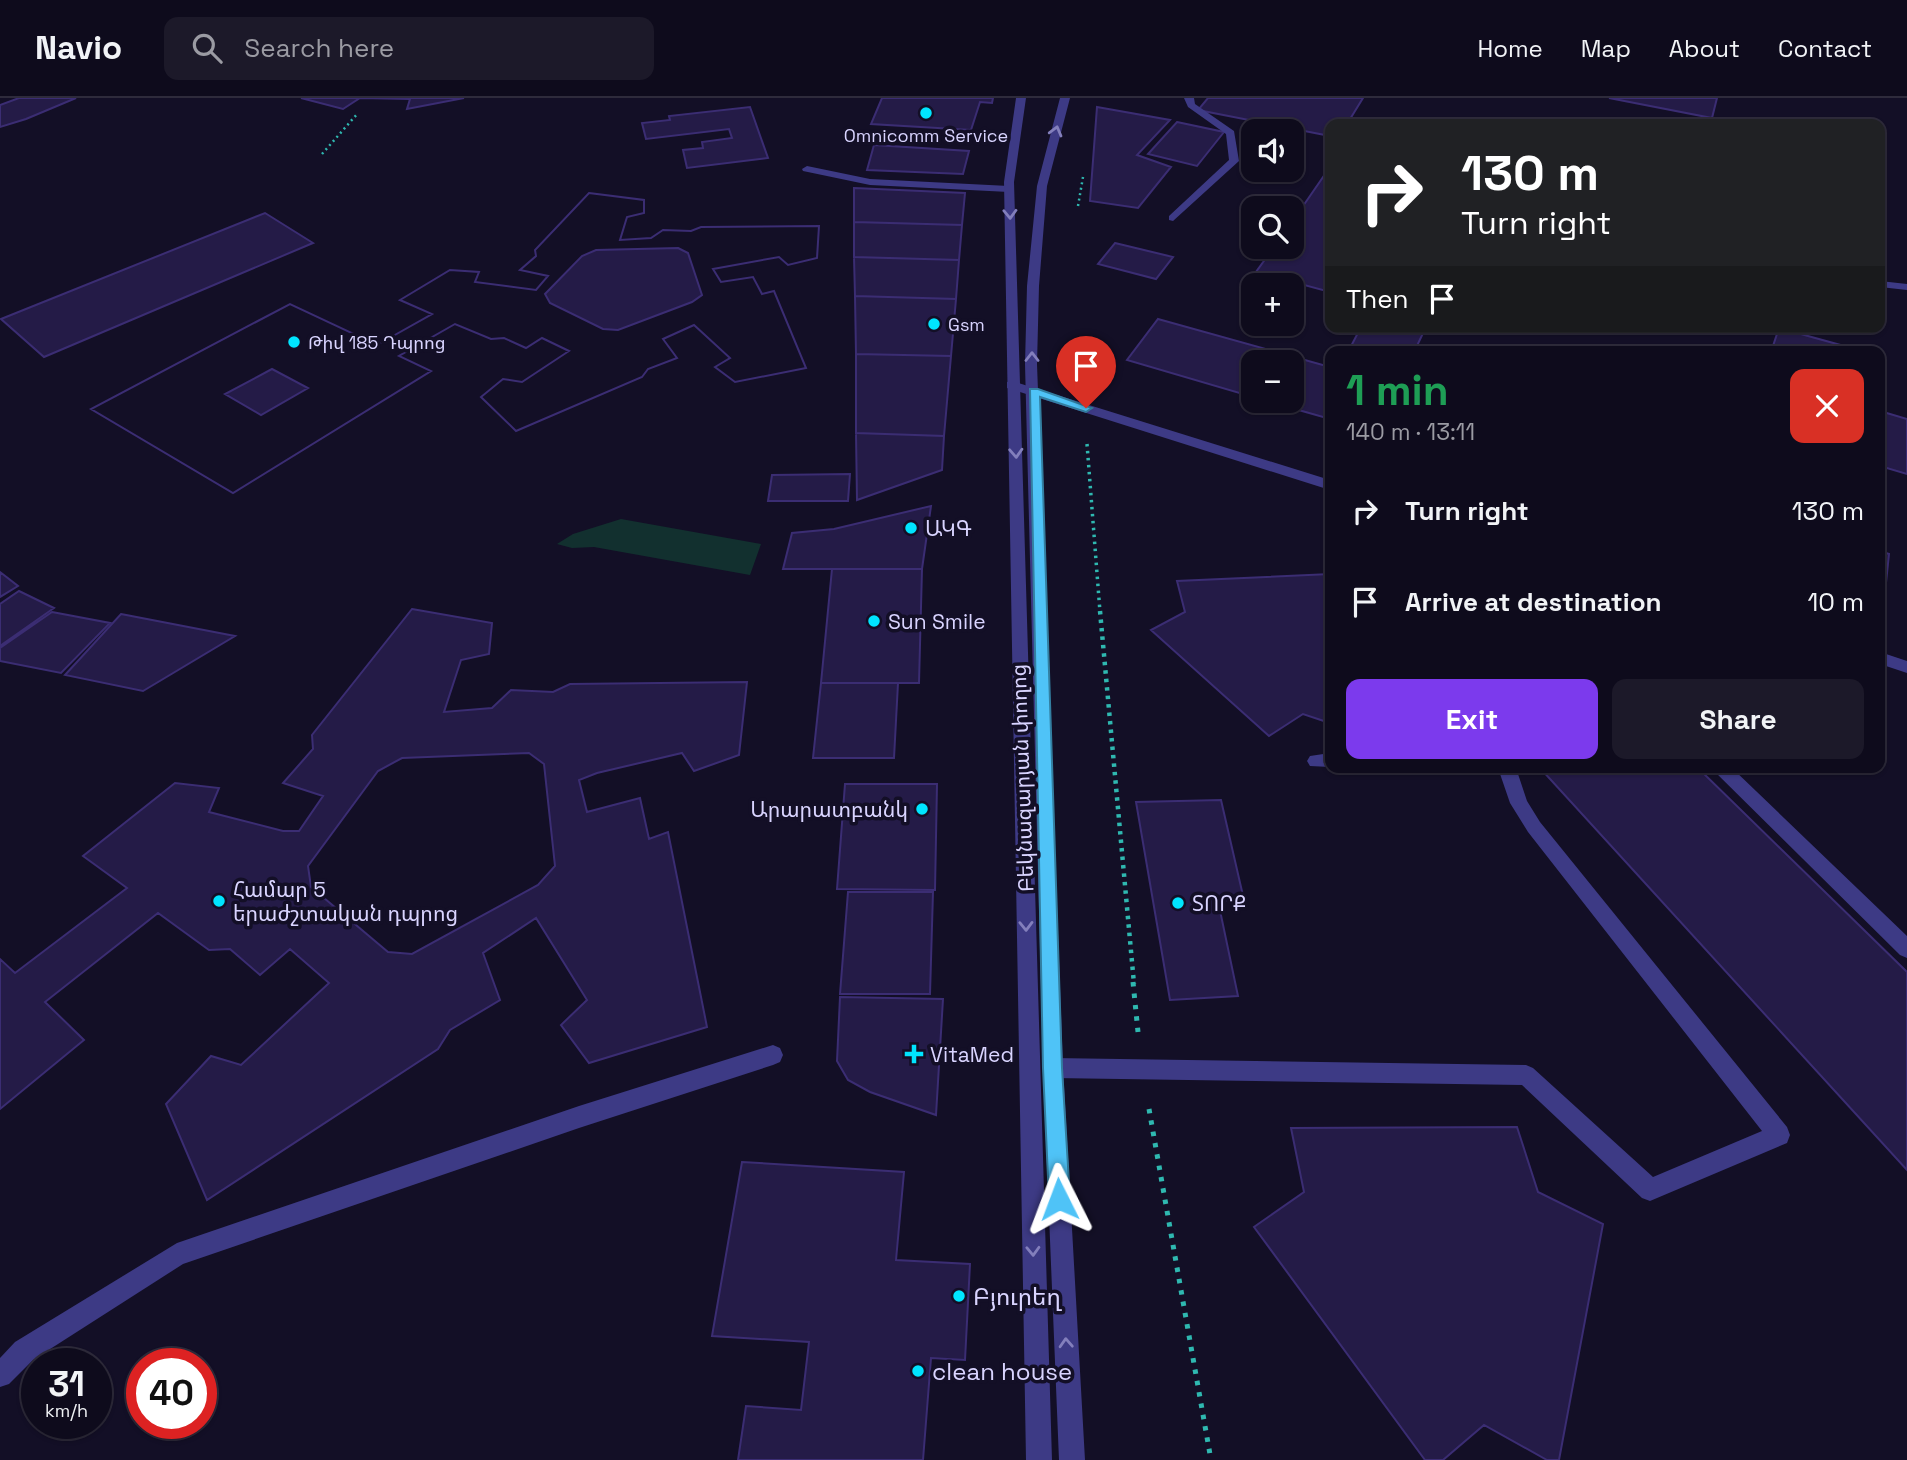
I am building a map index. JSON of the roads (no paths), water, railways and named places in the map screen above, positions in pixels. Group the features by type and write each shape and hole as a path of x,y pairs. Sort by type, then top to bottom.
{"street":[{"name":"Բեկնազարյան փողոց","path":"1021,98 1009,189 1039,1460"},
{"name":"Բեկնազարյան փողոց","path":"1065,98 1042,186 1033,286 1053,1068 1072,1460"},
{"path":"1173,218 1234,161 1231,133 1191,105 1189,98"},
{"path":"807,169 870,182 1009,189"},
{"path":"1885,285 1907,287"},
{"path":"1012,385 1325,483"},
{"path":"1885,660 1907,667"},
{"path":"1053,1068 1526,1074 1650,1190 1779,1135 1534,827 1519,803 1509,773"},
{"path":"1725,773 1907,949"},
{"path":"0,1376 24,1351 177,1255 579,1116 773,1055"}],"place":[{"name":"Omnicomm Service","path":"926,113"},
{"name":"Gsm","path":"934,324"},
{"name":"Թիվ 185 Դպրոց","path":"294,342"},
{"name":"ԱԿԳ","path":"911,528"},
{"name":"Sun Smile","path":"874,621"},
{"name":"Արարատբանկ","path":"922,809"},
{"name":"Համար 5 երաժշտական դպրոց","path":"219,901"},
{"name":"ՏՈՐՔ","path":"1178,903"},
{"name":"VitaMed","path":"914,1054"},
{"name":"Բյուրեղ","path":"959,1296"},
{"name":"clean house","path":"918,1371"}]}
